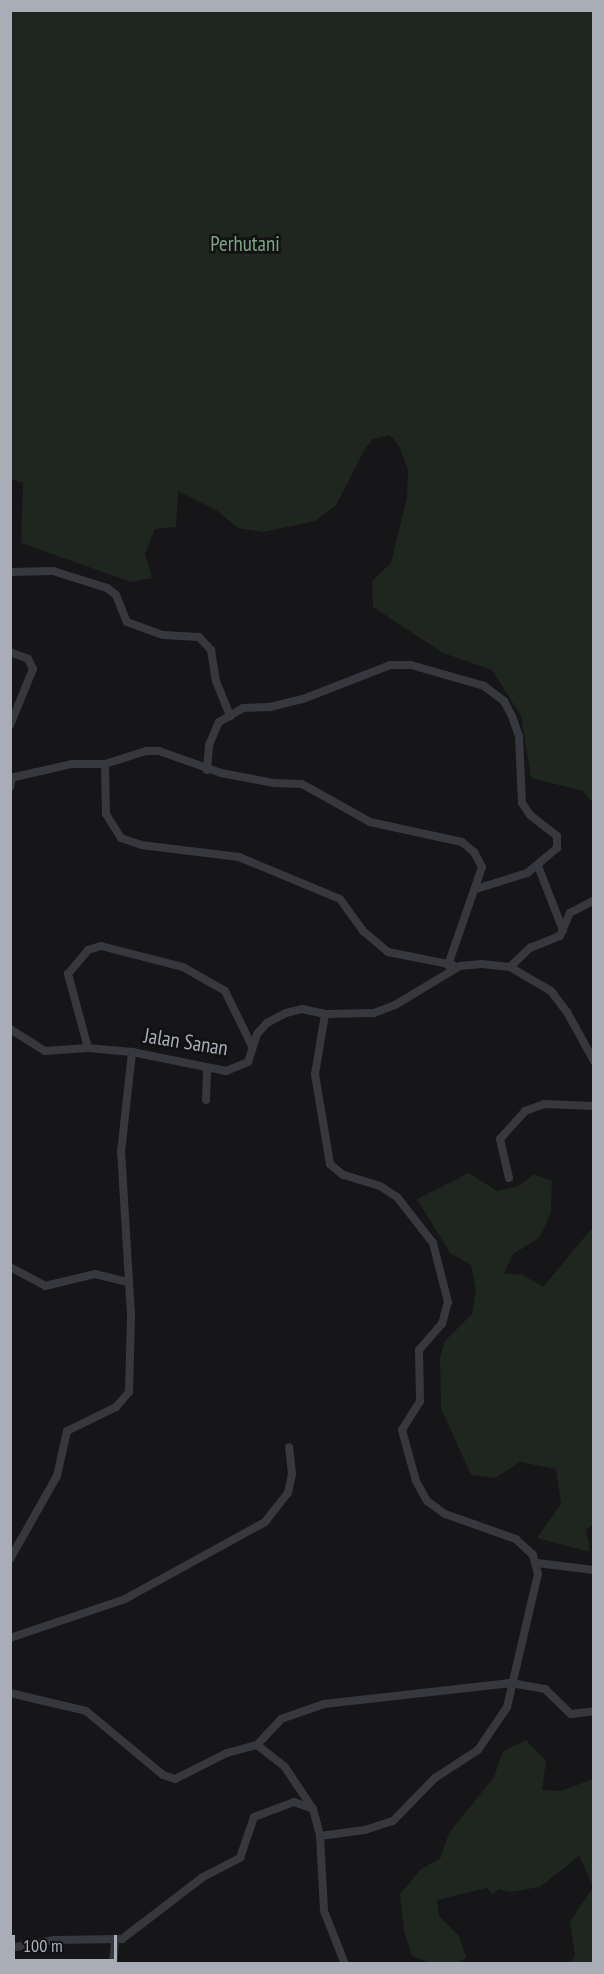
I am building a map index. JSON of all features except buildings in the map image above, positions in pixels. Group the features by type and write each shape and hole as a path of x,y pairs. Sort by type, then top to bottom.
{"street":[{"path":"10,572 53,571 107,588 116,596 127,622 163,635 199,637 211,650 216,681 230,716"},
{"path":"10,652 28,659 33,669 10,725"},
{"path":"207,770 212,737 219,722 243,708 270,707 303,699 390,665 411,665 484,686 504,701 513,716 519,736 526,810 557,836 557,848 538,866 512,880 476,889"},
{"path":"11,781 72,764 105,764 152,750 177,755 207,770 274,783 302,784 370,822 462,842 474,852 482,867 448,964"},
{"path":"105,764 106,814 121,838 141,845 239,857 340,899 363,931 388,952 460,966 510,968 558,998 594,1061"},
{"path":"538,866 563,930"},
{"path":"510,968 530,948 560,936 570,913 594,900"},
{"path":"88,1048 68,974 88,950 101,946 183,967 225,991 252,1046"},
{"name":"Jalan Sanan","path":"10,1559 57,1476 67,1431 116,1407 129,1392 128,1282 121,1152 132,1052 226,1071 244,1065 250,1060 252,1046 267,1023 286,1013 302,1009 325,1014 374,1013 395,1005 460,966"},
{"path":"320,1836 373,1828 398,1819 435,1778 478,1750 507,1707 511,1683 538,1583 537,1563 516,1539 435,1508 416,1481 402,1430 420,1401 419,1350 441,1324 448,1302 433,1243 397,1197 380,1185 343,1175 330,1164 315,1074 325,1014"},
{"path":"10,1029 45,1051 88,1048 132,1052"},
{"path":"206,1100 207,1068"},
{"path":"509,1178 500,1139 525,1111 544,1104 594,1106"},
{"path":"10,1267 45,1286 95,1274 128,1282"},
{"path":"10,1638 125,1599 265,1522 288,1493 292,1474 289,1447"},
{"path":"537,1563 594,1570"},
{"path":"10,1693 86,1711 170,1778 180,1777 227,1753 256,1745 269,1728 287,1715 324,1704 511,1683 545,1689 559,1707 571,1714 594,1711"},
{"path":"256,1745 285,1767 313,1809 320,1836 324,1911 345,1964"},
{"path":"10,1948 54,1940 115,1940 130,1935 203,1877 240,1858 254,1817 282,1804 294,1802 313,1809"},
{"path":"113,1964 115,1940"}],"green space":[{"name":"Perhutani","path":"10,11 593,11 593,803 583,791 531,778 521,716 492,670 443,653 373,607 372,581 391,563 407,497 408,470 399,446 390,435 373,439 365,449 336,505 315,521 263,532 238,528 216,510 178,491 176,527 155,529 145,554 152,578 131,582 21,543 23,483 10,479"},
{"path":"469,1173 497,1191 519,1186 534,1174 552,1181 551,1213 539,1238 513,1254 504,1273 523,1275 543,1287 593,1227 594,1524 586,1530 590,1552 537,1538 561,1504 556,1469 520,1462 495,1478 471,1475 441,1408 440,1358 445,1341 472,1314 476,1290 471,1265 450,1253 417,1199"},
{"path":"526,1740 546,1761 542,1790 561,1791 593,1779 593,1886 579,1856 540,1887 509,1892 499,1889 492,1894 487,1888 437,1900 439,1916 459,1936 466,1958 457,1963 433,1964 412,1956 404,1931 400,1894 421,1869 440,1859 449,1833 494,1777 503,1751"},
{"path":"593,1887 593,1963 570,1963 575,1955 570,1922"}]}
